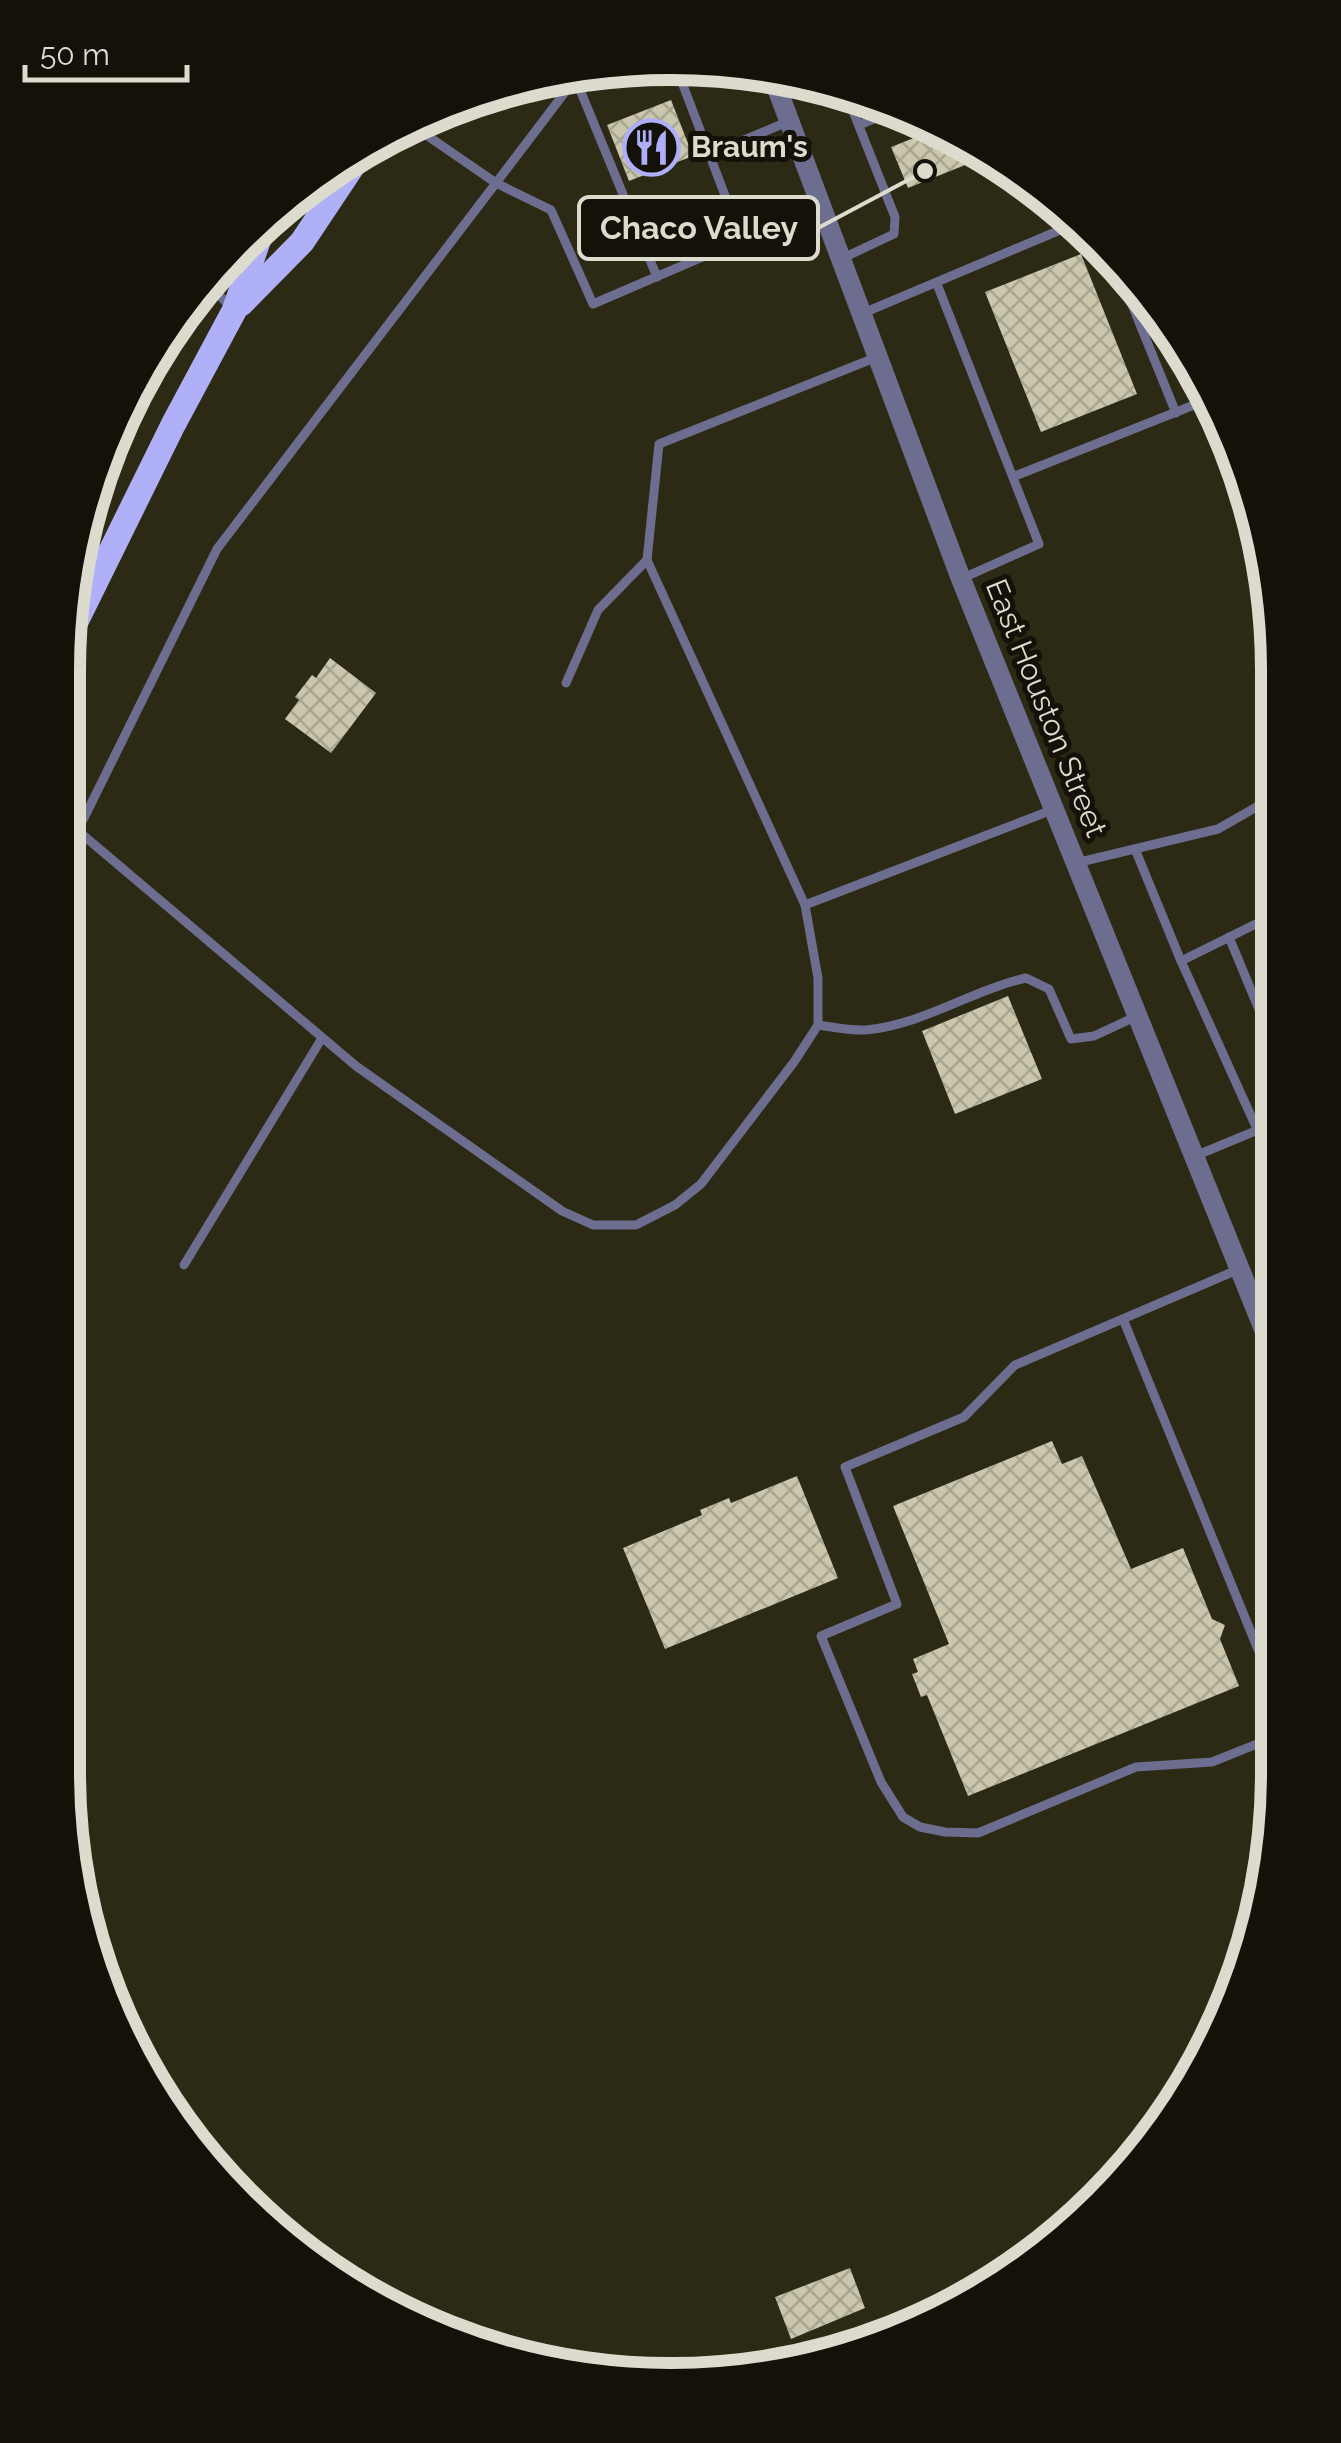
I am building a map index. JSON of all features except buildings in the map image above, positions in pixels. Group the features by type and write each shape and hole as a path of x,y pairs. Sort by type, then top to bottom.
{"main road":[{"path":"234,312 302,242 343,179"},
{"path":"84,605 234,312 254,252"}],"street":[{"name":"East Houston Street","path":"777,90 961,579 1261,1321"}],"lane":[{"path":"425,134 496,183 551,210 594,304 742,240 681,80"},
{"path":"578,87 656,277"},
{"path":"80,824 217,549 568,89"},
{"path":"841,259 894,234 895,217 852,108"},
{"path":"858,125 877,118"},
{"path":"711,154 789,121"},
{"path":"861,314 1062,229"},
{"path":"938,284 1039,544 961,579"},
{"path":"217,293 234,312"},
{"path":"1130,300 1176,413"},
{"path":"80,833 322,1038 562,1211 593,1225 636,1225 674,1205 701,1184 818,1025 818,978 806,905 647,560 659,444 877,358"},
{"path":"1014,476 1198,404"},
{"path":"93,546 108,554"},
{"path":"566,683 598,610 647,560"},
{"path":"1076,863 1218,829 1261,804"},
{"path":"806,905 1054,809"},
{"path":"1136,849 1181,961 1261,1138"},
{"path":"1181,961 1261,920"},
{"path":"1229,936 1261,1014"},
{"path":"818,1025 864,1030 906,1022 1006,982 1026,978 1048,989 1071,1039 1094,1036 1139,1015"},
{"path":"184,1264 322,1038"},
{"path":"1195,1156 1261,1128"},
{"path":"1240,1269 1015,1365 964,1416 845,1466 896,1604 822,1636 881,1782 903,1818 920,1827 978,1832 1136,1768 1212,1762 1261,1742"},
{"path":"1122,1319 1261,1657"}],"place":[{"name":"Braum's","path":"652,147"},
{"name":"Chaco Valley","path":"925,171"}]}
